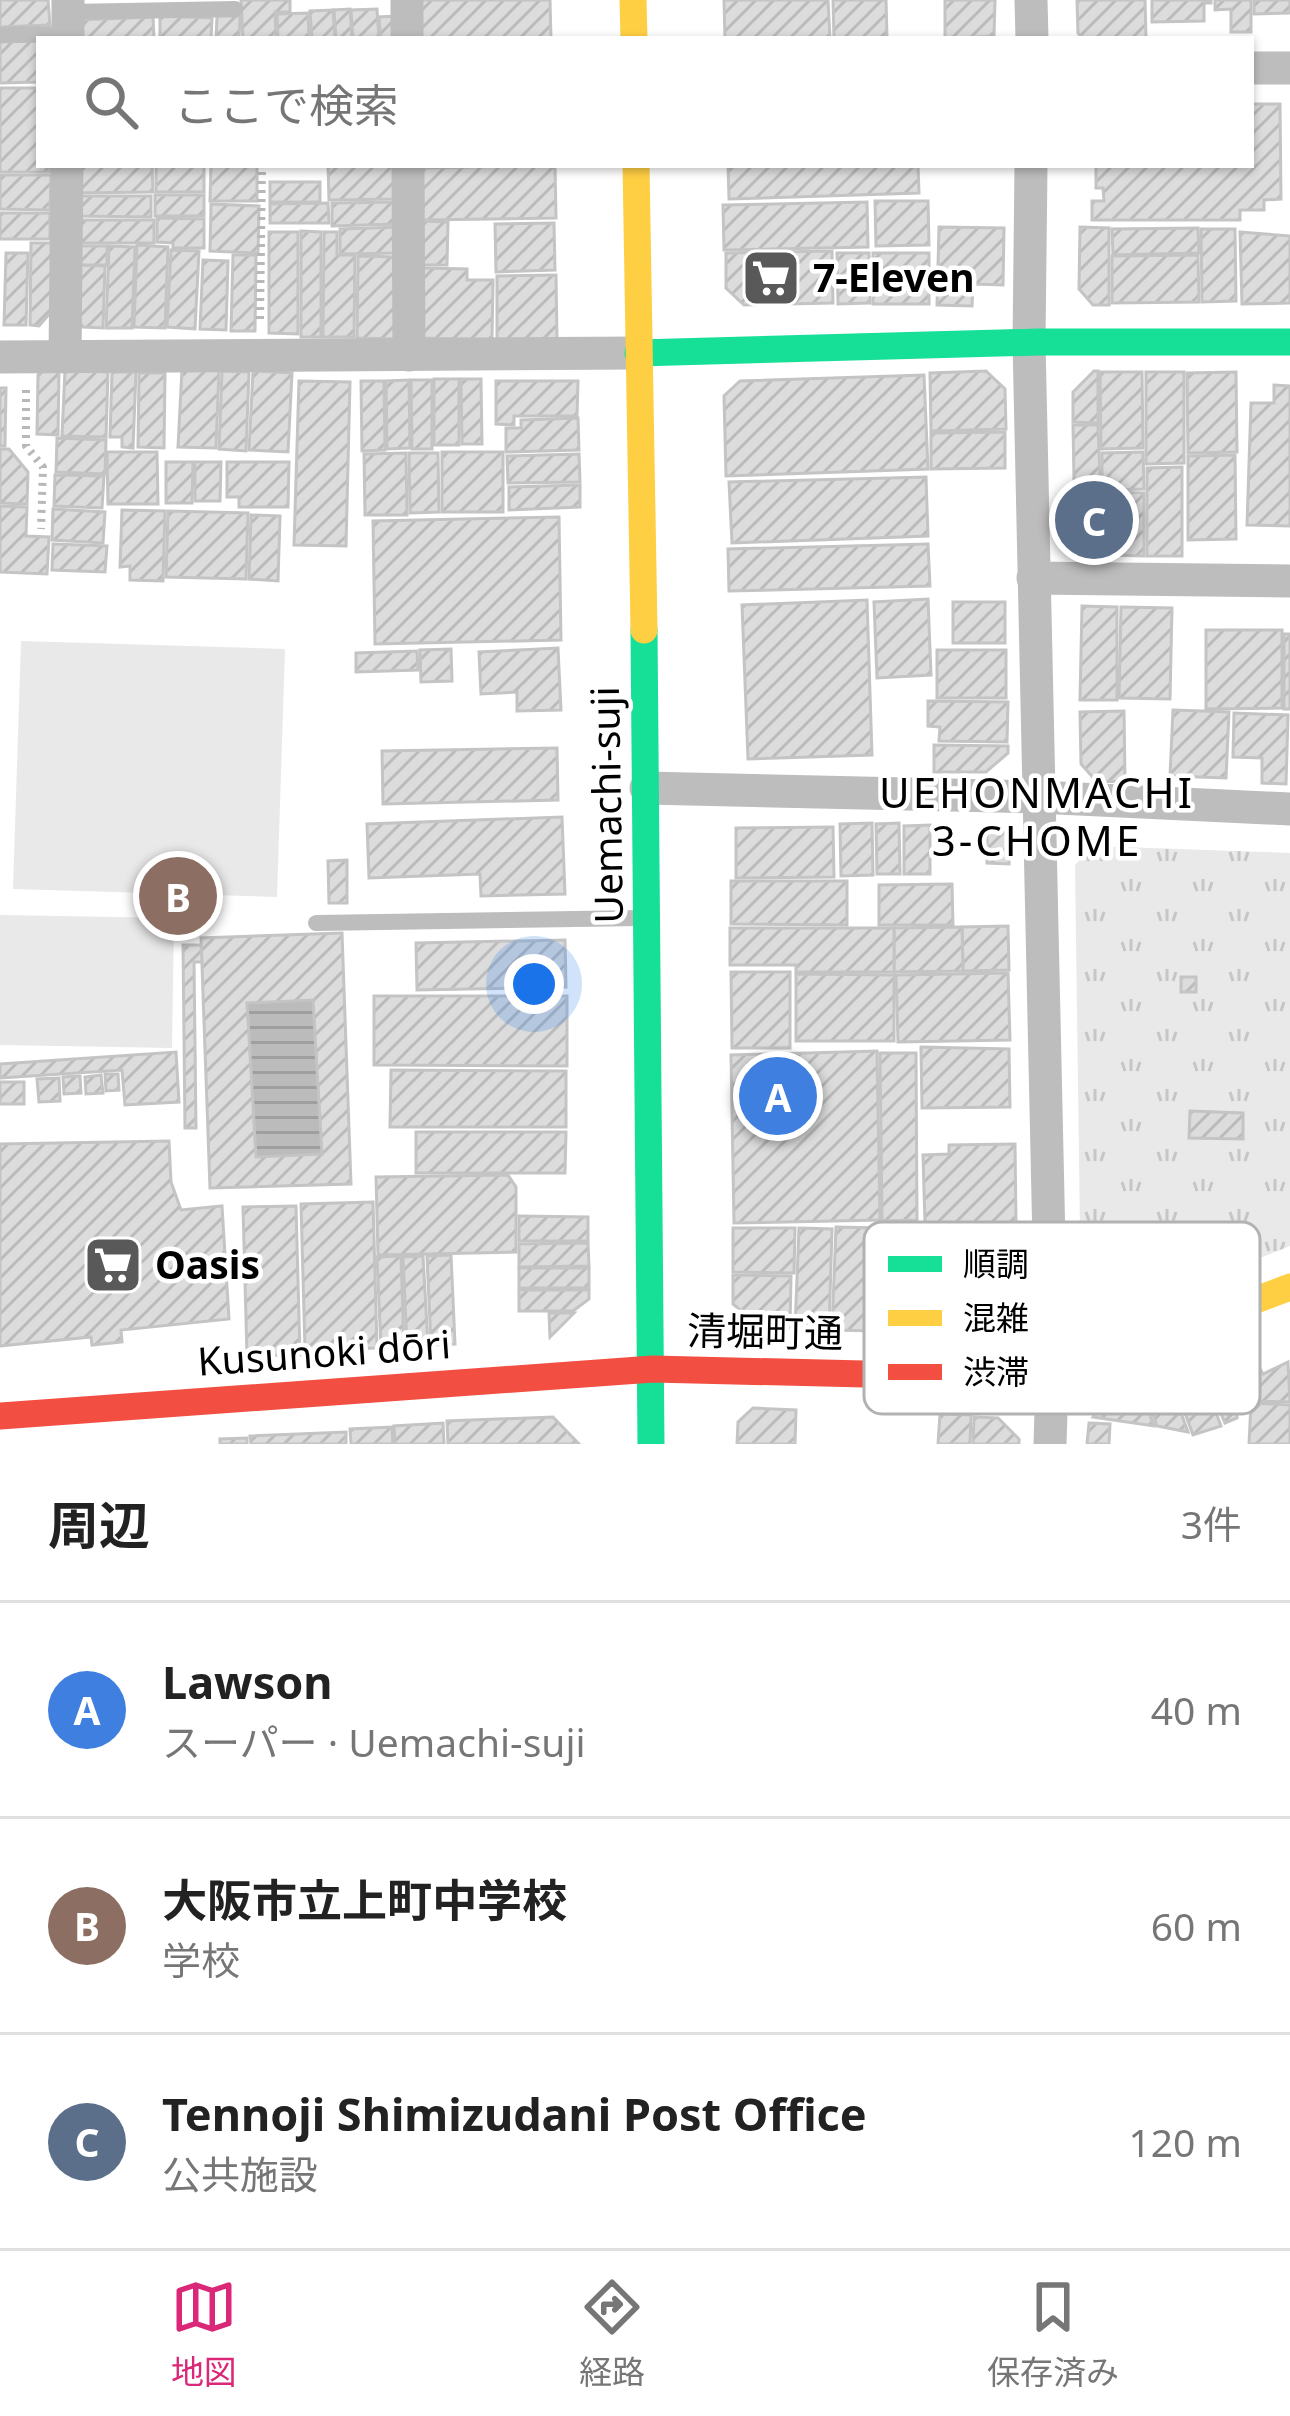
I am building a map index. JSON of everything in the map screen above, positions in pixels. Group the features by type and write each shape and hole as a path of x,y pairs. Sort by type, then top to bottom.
{"street":[{"path":"407,0 407,36"},
{"path":"633,0 634,36"},
{"path":"1031,0 1031,36"},
{"path":"1254,68 1290,68"},
{"path":"65,358 68,168"},
{"path":"408,168 409,355"},
{"name":"Uemachi-suji","path":"635,168 649,918 651,1444"},
{"path":"1030,168 1029,342 1048,1222"},
{"path":"13,358 1290,342"},
{"path":"1034,578 1290,581"},
{"path":"646,788 1290,808"},
{"name":"清堀町通","path":"1260,1298 1290,1287"},
{"name":"清堀町通","path":"653,1369 864,1374"},
{"name":"Kusunoki dōri","path":"0,1416 653,1369"},
{"path":"1050,1444 1051,1414"}],"lane":[{"path":"0,35 68,21 235,8"},
{"path":"316,923 649,918"}],"path":[{"path":"260,356 262,168"},
{"path":"13,358 26,446 43,467 40,529"}],"green space":[{"path":"21,641 285,649 277,897 13,889"},
{"path":"1093,846 1290,853 1290,1246 1260,1258 1260,1222 1080,1222 1075,865"},
{"path":"0,915 174,918 172,1048 0,1045"}],"shaded area":[{"path":"313,1000 322,1154 256,1157 247,1003"}],"building":[{"path":"0,0 48,0 50,25 0,27"},
{"path":"241,0 290,0 290,12 275,12 276,36 243,36"},
{"path":"418,0 550,0 551,36 419,36"},
{"path":"724,0 828,0 830,36 725,36"},
{"path":"833,0 886,0 887,36 834,36"},
{"path":"945,0 995,0 994,36 945,36"},
{"path":"1077,0 1145,0 1146,36 1078,33"},
{"path":"1152,0 1211,3 1204,3 1204,21 1152,22"},
{"path":"1215,0 1251,0 1251,32 1231,32 1231,9 1215,10"},
{"path":"1254,0 1290,0 1290,13 1254,14"},
{"path":"350,9 352,36 336,36 334,10"},
{"path":"377,9 379,36 353,36 351,10"},
{"path":"333,10 335,36 312,36 310,11"},
{"path":"308,13 309,36 278,36 277,14"},
{"path":"160,16 212,18 211,36 160,36"},
{"path":"217,16 240,16 239,36 216,36"},
{"path":"396,16 398,36 381,36 379,17"},
{"path":"153,17 154,36 76,36 75,20"},
{"path":"36,41 36,82 0,83 0,42"},
{"path":"0,88 36,88 36,168 50,168 50,172 0,172"},
{"path":"1254,104 1280,104 1281,199 1264,200 1264,210 1240,210 1240,220 1092,220 1092,201 1104,201 1103,188 1096,188 1096,168 1254,168"},
{"path":"75,168 152,168 153,192 76,193"},
{"path":"156,168 204,168 204,192 156,192"},
{"path":"211,168 257,168 257,201 210,201"},
{"path":"328,168 398,168 399,199 329,200"},
{"path":"421,168 555,168 556,218 421,220"},
{"path":"728,168 918,168 919,193 729,199"},
{"path":"0,175 51,175 50,210 0,209"},
{"path":"270,182 320,182 320,202 270,202"},
{"path":"155,195 204,195 204,216 155,216"},
{"path":"75,196 151,196 151,217 76,216"},
{"path":"875,201 928,201 929,245 876,246"},
{"path":"398,202 399,224 332,226 332,203"},
{"path":"867,202 868,247 724,250 723,205"},
{"path":"328,203 329,223 270,223 270,204"},
{"path":"211,204 259,206 258,253 210,251"},
{"path":"0,213 50,213 50,239 0,239"},
{"path":"157,218 204,219 204,248 173,248 173,243 157,242"},
{"path":"77,220 154,220 154,243 76,243"},
{"path":"421,221 448,222 447,265 420,265"},
{"path":"554,223 555,270 496,272 495,224"},
{"path":"399,227 400,253 340,254 340,229"},
{"path":"939,227 1004,228 1003,285 973,284 972,306 937,305"},
{"path":"1080,227 1109,228 1109,305 1093,305 1079,289"},
{"path":"1198,228 1199,253 1113,255 1112,229"},
{"path":"1201,229 1235,229 1236,301 1202,302"},
{"path":"301,231 321,232 321,337 301,337"},
{"path":"269,232 298,232 298,334 269,333"},
{"path":"324,232 337,232 337,255 355,255 354,337 323,337"},
{"path":"1240,232 1290,236 1290,303 1242,304"},
{"path":"31,243 52,243 51,312 39,326 30,325"},
{"path":"137,245 168,247 165,328 134,327"},
{"path":"76,246 107,246 107,265 75,265"},
{"path":"109,246 135,247 132,328 106,328"},
{"path":"171,250 199,251 195,329 167,327"},
{"path":"832,251 833,303 744,305 726,288 726,253"},
{"path":"6,253 28,253 26,325 4,325"},
{"path":"837,253 869,253 870,303 838,304"},
{"path":"873,253 929,253 929,304 873,304"},
{"path":"233,255 256,255 255,331 231,331"},
{"path":"1198,255 1199,302 1112,303 1112,256"},
{"path":"358,256 399,257 398,339 357,338"},
{"path":"203,260 228,261 226,330 200,329"},
{"path":"75,265 105,266 103,328 83,327 74,313"},
{"path":"422,268 467,269 467,280 493,280 492,340 421,338"},
{"path":"556,275 557,339 497,340 497,276"},
{"path":"45,368 59,368 58,435 37,434 38,375"},
{"path":"182,369 219,370 216,448 178,447"},
{"path":"65,370 108,372 106,437 62,436"},
{"path":"222,371 249,372 246,451 219,449"},
{"path":"253,371 292,373 288,452 249,450"},
{"path":"986,371 1005,389 1006,429 931,431 930,373"},
{"path":"1098,371 1098,423 1073,422 1073,392"},
{"path":"112,372 136,372 133,448 122,447 122,437 110,437"},
{"path":"1100,372 1142,372 1143,448 1101,449"},
{"path":"1146,372 1184,372 1184,463 1146,464"},
{"path":"1236,372 1237,452 1188,453 1187,373"},
{"path":"139,373 165,373 164,448 138,447"},
{"path":"924,375 928,469 726,476 724,396 740,381"},
{"path":"434,379 459,379 459,445 434,445"},
{"path":"461,379 481,379 482,444 462,444"},
{"path":"409,380 410,448 387,449 386,381"},
{"path":"411,380 432,380 432,449 412,449"},
{"path":"299,381 350,382 346,546 294,545"},
{"path":"361,381 384,381 385,450 362,451"},
{"path":"496,381 578,381 577,416 514,416 514,425 496,424"},
{"path":"1274,385 1290,386 1290,526 1247,525 1251,403 1274,403"},
{"path":"0,388 6,388 5,446 0,446"},
{"path":"578,418 579,450 506,452 506,428 521,428 521,420"},
{"path":"1073,425 1098,425 1100,480 1074,481"},
{"path":"1005,432 1005,468 931,469 931,433"},
{"path":"57,438 106,440 105,474 56,472"},
{"path":"0,449 9,449 28,472 27,504 0,503"},
{"path":"107,452 157,452 158,504 108,504"},
{"path":"442,452 503,452 503,512 442,512"},
{"path":"1143,452 1144,489 1110,490 1110,479 1102,479 1102,453"},
{"path":"406,453 407,515 365,515 364,454"},
{"path":"409,453 438,453 439,512 410,513"},
{"path":"579,454 580,482 508,483 507,456"},
{"path":"1235,455 1236,539 1188,540 1188,456"},
{"path":"166,462 193,462 192,503 166,503"},
{"path":"195,462 221,462 220,501 195,501"},
{"path":"227,462 289,462 288,507 239,507 239,497 227,497"},
{"path":"1182,467 1182,556 1147,556 1147,468"},
{"path":"55,475 104,476 102,508 54,506"},
{"path":"926,477 928,536 732,543 729,482"},
{"path":"1081,482 1106,482 1105,552 1092,552 1081,539"},
{"path":"580,485 580,507 509,510 509,487"},
{"path":"1110,492 1144,493 1144,556 1110,555"},
{"path":"0,506 27,507 26,536 49,537 47,574 0,572"},
{"path":"53,509 105,512 103,543 52,540"},
{"path":"122,510 165,511 163,581 130,580 130,566 120,567"},
{"path":"168,511 248,513 246,579 166,577"},
{"path":"251,515 280,516 278,581 249,579"},
{"path":"559,517 561,640 375,644 373,521"},
{"path":"53,544 107,546 105,572 52,570"},
{"path":"928,544 930,586 729,591 728,549"},
{"path":"928,599 931,675 877,678 874,602"},
{"path":"867,600 872,755 748,759 742,605"},
{"path":"953,602 1005,602 1005,643 953,643"},
{"path":"1082,606 1117,607 1117,700 1080,700"},
{"path":"1121,607 1172,608 1170,699 1119,698"},
{"path":"1206,630 1282,630 1282,708 1206,709"},
{"path":"1284,634 1290,634 1290,709 1284,709"},
{"path":"558,648 561,710 517,711 517,692 481,694 479,652"},
{"path":"451,649 452,681 421,682 420,650"},
{"path":"937,650 1006,650 1006,698 937,698"},
{"path":"417,651 418,670 356,672 356,653"},
{"path":"928,701 1008,702 1007,742 939,741 940,727 928,726"},
{"path":"1173,710 1229,712 1226,778 1170,776"},
{"path":"1124,711 1125,781 1097,782 1081,764 1080,712"},
{"path":"1234,713 1288,715 1286,784 1262,783 1262,758 1233,757"},
{"path":"934,745 1008,746 1008,753 986,772 934,772"},
{"path":"557,748 558,800 383,804 382,751"},
{"path":"562,817 565,894 481,896 480,874 369,878 367,824"},
{"path":"872,823 873,875 841,876 840,824"},
{"path":"899,823 900,874 877,874 876,824"},
{"path":"930,825 930,874 904,874 904,826"},
{"path":"987,826 999,826 1010,840 1009,864 987,863"},
{"path":"833,827 834,877 736,878 736,828"},
{"path":"347,860 347,903 329,903 328,861"},
{"path":"731,881 847,881 847,925 731,924"},
{"path":"952,884 953,925 879,925 879,885"},
{"path":"1008,926 1009,970 963,971 962,927"},
{"path":"962,927 963,971 894,972 894,928"},
{"path":"730,928 894,928 894,972 796,972 796,965 730,965"},
{"path":"342,933 351,1184 210,1188 201,938","holes":["313,1000 322,1154 256,1157 247,1003"]},
{"path":"565,940 566,987 417,990 416,943"},
{"path":"183,945 201,945 202,962 194,962 196,1128 185,1128"},
{"path":"731,972 790,972 790,1048 732,1048"},
{"path":"1008,973 1010,1040 898,1042 896,975"},
{"path":"796,974 894,975 894,1041 796,1041"},
{"path":"1181,977 1196,977 1196,992 1181,992"},
{"path":"374,996 567,996 567,1066 374,1065"},
{"path":"921,1047 1009,1049 1010,1107 922,1108"},
{"path":"877,1051 880,1220 734,1223 731,1055"},
{"path":"176,1052 179,1102 125,1105 122,1070 0,1078 0,1064"},
{"path":"880,1053 916,1053 917,1220 882,1221"},
{"path":"391,1070 566,1071 566,1127 390,1127"},
{"path":"105,1074 118,1074 119,1090 106,1091"},
{"path":"101,1075 103,1093 86,1094 85,1077"},
{"path":"80,1076 81,1093 64,1094 63,1077"},
{"path":"59,1078 60,1101 39,1102 37,1079"},
{"path":"0,1082 24,1082 24,1104 0,1104"},
{"path":"1190,1111 1243,1113 1243,1139 1189,1138"},
{"path":"416,1132 566,1132 565,1173 416,1173"},
{"name":"Oasis","path":"169,1141 171,1182 181,1210 222,1206 229,1319 121,1330 122,1342 92,1345 91,1337 0,1346 0,1144"},
{"path":"1015,1144 1016,1222 925,1222 923,1155 949,1154 949,1145"},
{"path":"508,1175 516,1187 516,1252 378,1255 376,1177"},
{"path":"373,1202 377,1348 305,1350 301,1204"},
{"path":"296,1206 300,1355 247,1356 243,1207"},
{"path":"519,1216 588,1217 588,1241 519,1241"},
{"path":"836,1227 864,1228 864,1331 832,1330"},
{"path":"733,1228 795,1228 794,1273 733,1272"},
{"path":"799,1228 832,1229 829,1330 795,1328"},
{"path":"588,1243 589,1266 519,1267 519,1244"},
{"path":"451,1255 455,1344 431,1345 427,1256"},
{"path":"401,1256 404,1346 381,1348 377,1257"},
{"path":"423,1256 428,1345 407,1346 403,1257"},
{"path":"519,1268 589,1268 589,1288 519,1288"},
{"path":"733,1275 791,1276 790,1328 761,1328 733,1304"},
{"path":"519,1290 589,1290 589,1299 573,1311 519,1311"},
{"path":"549,1313 574,1313 550,1337"},
{"path":"1288,1362 1290,1402 1260,1401 1260,1369 1263,1374"},
{"path":"1260,1403 1290,1405 1290,1444 1249,1444 1250,1414 1260,1414"},
{"path":"753,1408 796,1410 795,1444 737,1444 738,1422"},
{"path":"940,1414 971,1415 970,1444 938,1444"},
{"path":"1149,1414 1154,1426 1093,1417"},
{"path":"1153,1414 1181,1414 1188,1432 1157,1426"},
{"path":"1185,1414 1216,1414 1221,1426 1193,1435"},
{"path":"1221,1414 1237,1414 1237,1418 1225,1423"},
{"path":"553,1417 579,1444 448,1444 447,1421"},
{"path":"974,1417 998,1418 1019,1444 973,1444"},
{"path":"443,1423 444,1444 395,1444 394,1426"},
{"path":"1089,1423 1110,1424 1109,1444 1087,1444"},
{"path":"392,1427 393,1444 351,1444 350,1429"},
{"path":"346,1432 346,1444 251,1444 250,1436"},
{"path":"247,1438 247,1444 220,1444 220,1439"}],"traffic: fast":[{"path":"638,353 1039,342 1290,342"},
{"path":"644,630 651,1444"}],"traffic: slow":[{"path":"633,0 634,36"},
{"path":"636,168 644,630"},
{"path":"1260,1298 1290,1287"}],"traffic: jam":[{"path":"0,1416 653,1369 864,1374"}],"place":[{"name":"7-Eleven","path":"771,278"},
{"name":"Tennoji Shimizudani Post Office","path":"1094,520"},
{"name":"大阪市立上町中学校","path":"178,896"},
{"name":"Lawson","path":"778,1096"},
{"name":"Oasis","path":"113,1265"}],"district":[{"name":"UEHONMACHI 3-CHOME","path":"1037,817"}]}
